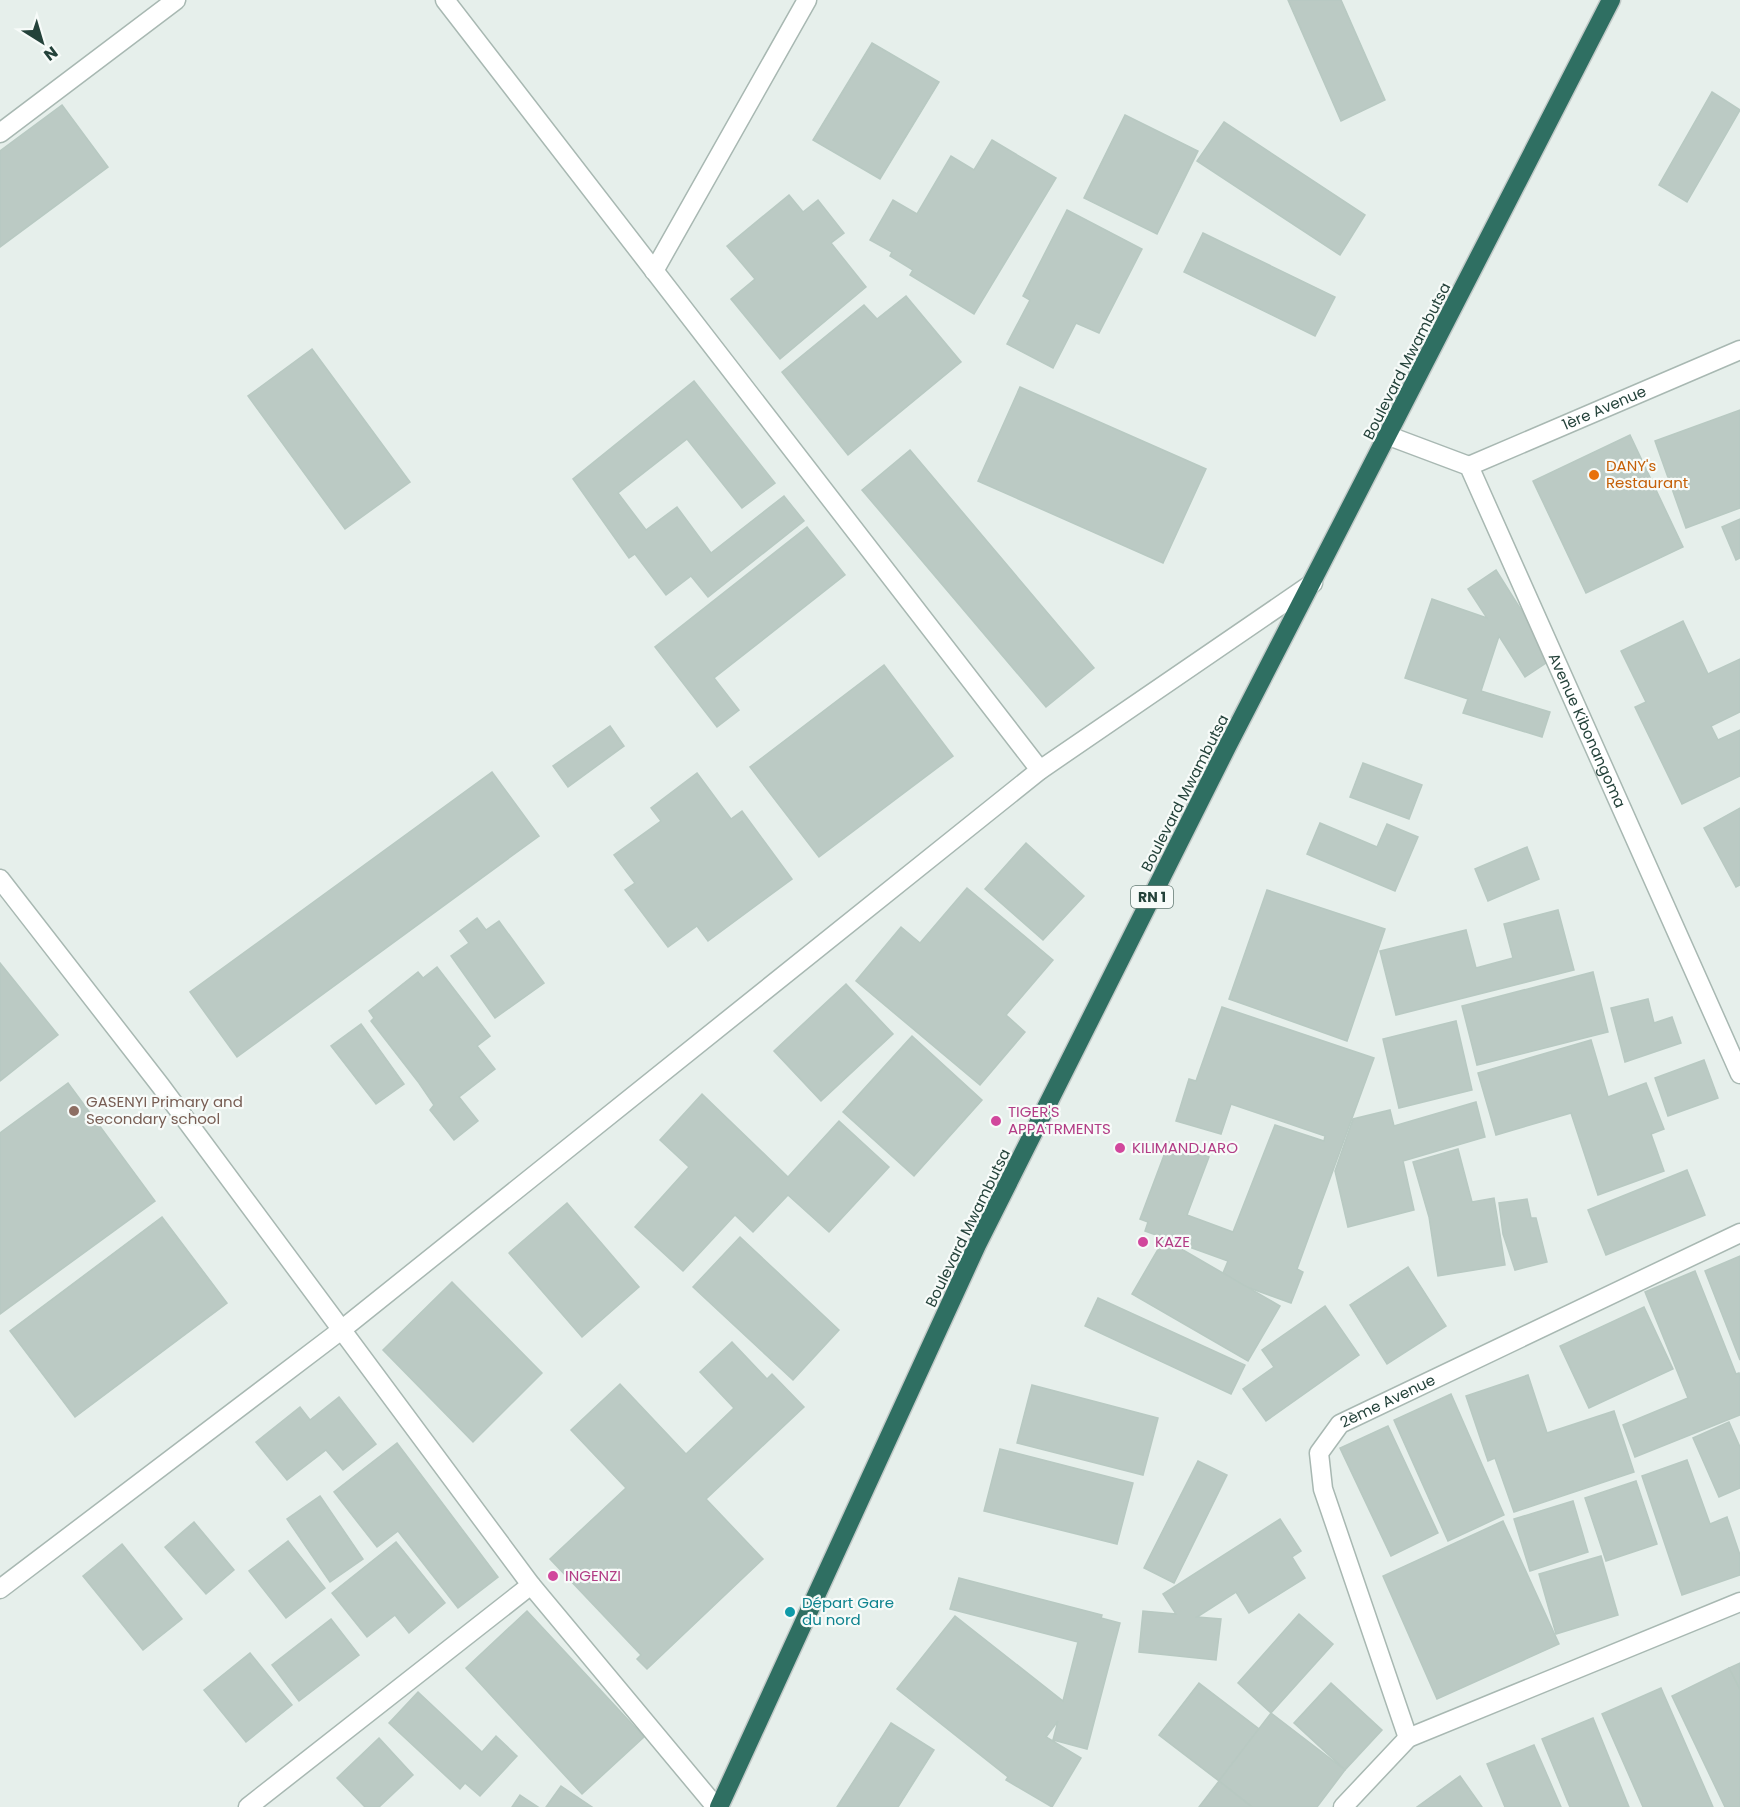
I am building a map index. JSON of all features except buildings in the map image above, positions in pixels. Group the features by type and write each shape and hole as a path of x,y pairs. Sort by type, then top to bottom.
{"highway":[{"name":"Boulevard Mwambutsa","path":"717,1807 977,1245 1227,747 1389,436 1611,0"}],"street":[{"path":"0,133 176,0"},
{"path":"445,0 1040,770"},
{"path":"654,271 807,0"},
{"name":"1ère Avenue","path":"1469,466 1740,350"},
{"path":"1389,436 1469,466"},
{"name":"Avenue Kibonangoma","path":"1469,466 1740,1074"},
{"path":"0,1590 340,1331 1040,770 1313,583"},
{"path":"0,879 139,1056 340,1331 531,1585 717,1807"},
{"name":"2ème Avenue","path":"1408,1738 1323,1489 1319,1453 1341,1424 1740,1233"},
{"path":"248,1807 531,1585"},
{"path":"1344,1807 1408,1738 1740,1602"}],"place":[{"name":"DANY's Restaurant","path":"1594,475"},
{"name":"GASENYI Primary and Secondary school","path":"74,1111"},
{"name":"TIGER'S APPATRMENTS","path":"996,1121"},
{"name":"KILIMANDJARO","path":"1120,1148"},
{"name":"KAZE","path":"1143,1242"},
{"name":"INGENZI","path":"553,1576"},
{"name":"Départ Gare du nord","path":"790,1612"}]}
